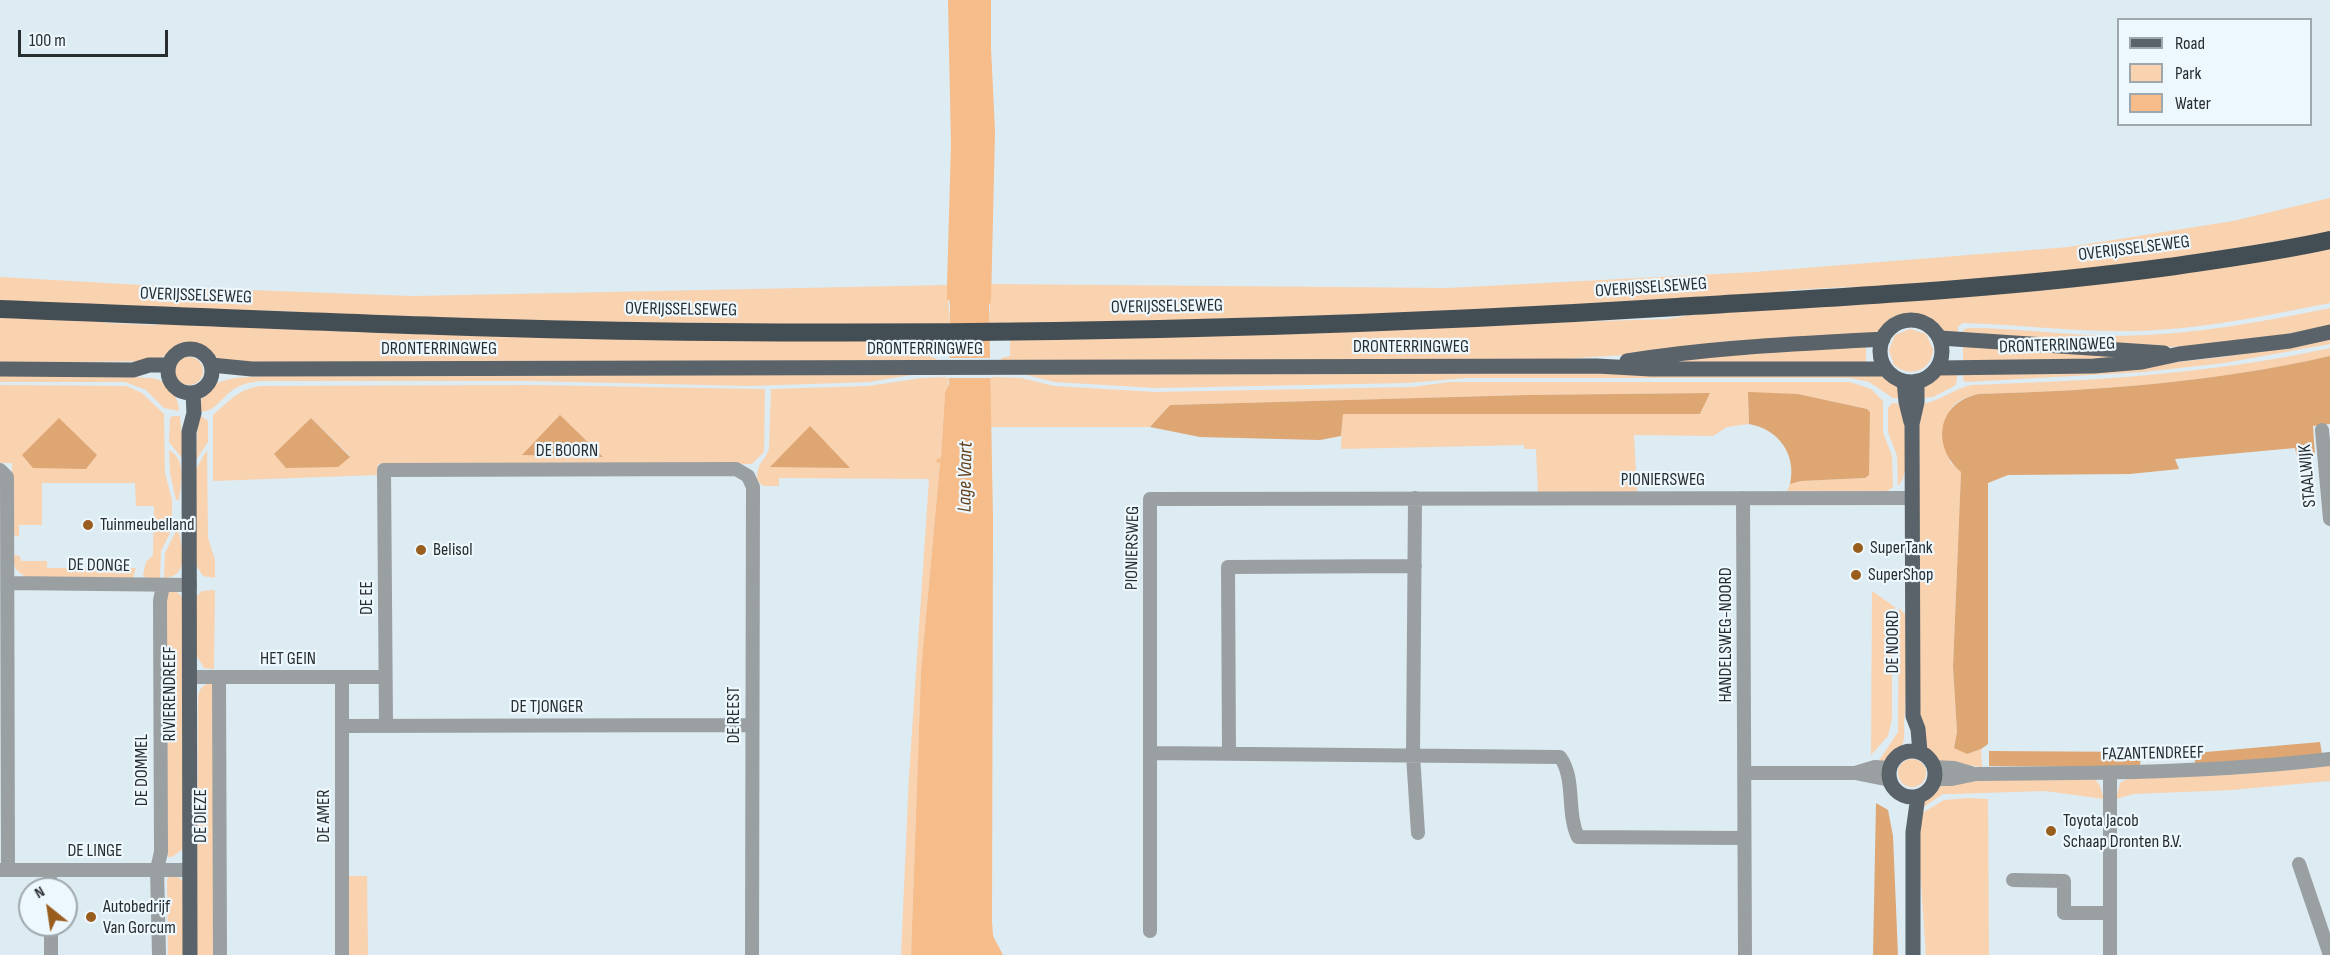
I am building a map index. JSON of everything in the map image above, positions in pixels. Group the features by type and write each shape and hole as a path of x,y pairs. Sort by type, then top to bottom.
{"highway":[{"name":"OVERIJSSELSEWEG","path":"0,309 360,324 716,332 937,332 1299,326 1588,313 2037,282 2217,260 2330,240"}],"main road":[{"path":"1911,320 1931,327 1940,338 1941,359 1937,368 1925,378 1911,381 1897,378 1886,369 1881,354 1883,339 1891,327 1897,323 1911,320"},
{"name":"DRONTERRINGWEG","path":"1937,368 2094,366 2142,363 2179,354 2290,340 2330,332"},
{"name":"DRONTERRINGWEG","path":"1940,338 2179,354"},
{"name":"DRONTERRINGWEG","path":"1597,366 1664,356 1803,343 1883,339"},
{"path":"0,369 133,370 148,375 168,370 177,354 190,349 203,354 211,371 205,387 189,393 174,386 168,370"},
{"name":"DRONTERRINGWEG","path":"211,371 252,369 1597,366 1651,369 1886,369"},
{"name":"DE NOORD","path":"1911,381 1917,402 1912,424 1913,716 1908,729 1914,752"},
{"name":"RIVIERENDREEF","path":"189,393 185,418 189,432 190,955"},
{"path":"1914,752 1930,760 1934,773 1931,788 1912,796 1898,792 1890,774 1897,757 1914,752"},
{"path":"1912,796 1908,817 1913,832 1913,955"}],"street":[{"name":"STAALWIJK","path":"2322,430 2330,519"},
{"name":"DE BOORN","path":"384,470 736,469 748,476"},
{"name":"DE EE","path":"384,470 386,726"},
{"path":"2,471 7,477 8,583 4,606 4,870"},
{"name":"DE REEST","path":"748,476 753,487 752,955"},
{"path":"1415,498 1413,755 1419,833"},
{"name":"HANDELSWEG-NOORD","path":"1743,498 1744,955"},
{"name":"PIONIERSWEG","path":"1150,931 1150,499 1912,498"},
{"path":"1229,754 1228,567 1415,566"},
{"name":"DE DONGE","path":"8,583 190,585"},
{"name":"DE DOMMEL","path":"159,955 157,869 161,852 160,601 163,585"},
{"name":"HET GEIN","path":"190,677 385,677"},
{"name":"DE DIEZE","path":"219,677 219,955"},
{"name":"DE AMER","path":"342,677 342,955"},
{"name":"DE TJONGER","path":"342,726 752,725"},
{"path":"1150,753 1560,757 1567,766 1572,825 1578,837 1744,838"},
{"name":"FAZANTENDREEF","path":"1934,773 1952,779 1976,774 2110,773 2259,768 2330,759"},
{"path":"1744,773 1855,773 1875,767 1890,774"},
{"path":"2110,773 2110,955"},
{"path":"2299,864 2330,955"},
{"name":"DE LINGE","path":"4,870 190,870"},
{"path":"50,870 50,877"},
{"path":"2013,880 2064,881 2064,913 2110,913"},
{"path":"51,937 51,955"}],"green space":[{"path":"2330,198 2330,233 2123,266 1871,288 1792,290 1763,296 1534,309 1010,325 1010,322 989,327 991,284 1448,288 1755,272 2069,247 2233,221"},
{"path":"2330,247 2330,303 2224,323 2171,329 2098,331 1962,323 1958,327 1958,335 1912,316 1893,322 1880,332 1688,351 1561,359 1002,363 1001,358 1010,356 1010,339 1668,319"},
{"path":"0,277 195,288 413,296 947,285 950,325 770,326 345,317 290,312 236,312 0,302"},
{"path":"2330,308 2330,326 2266,338 2201,346 2085,344 1963,336 1963,330 1968,328 2101,336 2147,335 2252,323"},
{"path":"0,315 82,318 107,323 153,325 176,322 929,340 929,356 937,359 937,363 252,363 219,359 197,346 188,345 178,347 153,361 0,363"},
{"path":"1910,329 1926,334 1933,349 1929,362 1913,372 1894,365 1889,350 1895,335"},
{"path":"2330,338 2330,344 2224,363 2143,372 1966,382 1963,380 1963,372 2141,366 2223,357"},
{"path":"1963,343 2144,359 1963,365"},
{"path":"1866,344 1866,365 1650,365 1702,357"},
{"path":"2330,348 2330,356 2200,379 2111,388 1979,394 1956,403 1950,410 1946,428 1950,462 1961,472 1953,667 1957,732 1954,747 1967,754 1981,749 1982,767 1938,761 1923,743 1918,694 1917,438 1921,404 1934,401 1971,385 2151,375 2241,364"},
{"path":"189,357 199,361 203,371 199,381 189,385 179,381 175,371 179,361"},
{"path":"1876,372 1893,382 1902,399 1893,398 1869,382 1850,378 1467,378 1406,383 1157,388 1054,382 1019,373"},
{"path":"1958,372 1956,385 1933,397 1922,398 1926,385 1933,377"},
{"path":"923,373 869,382 749,386 531,381 261,381 237,387 216,406 204,412 198,412 201,400 214,385 233,379 266,376"},
{"path":"0,374 84,374 155,379 172,390 179,411 164,408 146,390 125,382 0,382"},
{"path":"949,377 945,394 941,458 936,461 940,463 921,671 911,955 901,955 909,776 929,479 779,478 779,486 763,486 757,480 757,473 769,448 771,389 868,386 922,378"},
{"path":"989,377 1021,378 1054,386 1156,392 1412,387 1450,382 1850,382 1871,389 1883,401 1883,432 1892,456 1893,487 1887,491 1787,491 1790,484 1801,481 1865,478 1870,412 1867,409 1798,394 1748,393 1749,424 1727,427 1713,436 1634,435 1637,492 1538,492 1536,449 1524,449 1524,445 1341,449 1342,414 1700,414 1710,393 1526,395 1170,405 1150,427 991,427"},
{"path":"0,385 126,386 142,393 164,414 165,473 172,500 172,529 161,551 160,578 146,578 143,575 146,562 153,555 154,506 136,506 135,483 42,483 42,525 19,525 19,537 12,534 12,463 0,463"},
{"path":"529,385 765,389 764,452 752,464 378,464 377,475 213,481 213,415 241,392 262,386","holes":["560,416 602,456 523,455","311,418 350,456 274,455"]},
{"path":"1892,403 1903,404 1906,435 1907,459 1903,479 1898,486 1897,456 1888,432 1888,408"},
{"path":"172,416 180,416 182,458 169,442"},
{"path":"198,416 208,421 208,442 196,460"},
{"path":"169,450 175,454 181,466 179,500 176,500 170,473"},
{"path":"207,450 208,538 215,560 215,578 203,576 196,565 196,469"},
{"path":"176,531 179,531 181,545 181,567 172,576 164,578 165,553"},
{"path":"15,555 20,556 21,561 47,561 47,568 136,568 133,578 28,578 16,568 12,559"},
{"path":"168,590 177,592 182,597 183,849 172,857 168,857 165,849 166,592"},
{"path":"215,590 214,669 204,668 195,653 196,597 202,591"},
{"path":"1872,591 1895,607 1892,719 1888,736 1871,755"},
{"path":"1899,608 1905,614 1906,621 1904,738 1896,753 1878,762 1898,732"},
{"path":"210,683 214,685 215,955 197,955 198,700 201,689"},
{"path":"1912,759 1922,763 1926,773 1922,783 1912,787 1902,783 1898,773 1902,763"},
{"path":"2330,765 2330,781 2232,790 2133,794 2116,799 2120,783 2129,778 2175,777"},
{"path":"2016,778 2095,779 2104,799 2045,791 1943,794 1922,808 1930,794 1944,785"},
{"path":"1988,799 1989,955 1926,955 1918,840 1922,813 1944,800"},
{"path":"173,874 185,882 186,955 168,955 167,880 169,875"},
{"path":"348,876 367,876 368,955 348,955"}],"shaded area":[{"path":"2330,356 2330,424 2313,426 2315,455 2297,457 2295,448 2175,459 2179,469 2130,474 2008,475 1988,483 1988,744 1967,754 1954,748 1957,732 1953,667 1961,472 1951,462 1942,438 1947,415 1954,406 1979,394 2156,384 2244,372"},
{"path":"1748,392 1798,394 1867,409 1870,412 1869,475 1865,478 1801,481 1790,484 1791,463 1783,445 1769,431 1749,424"},
{"path":"1710,393 1700,414 1343,414 1341,436 1320,440 1200,437 1150,427 1170,405 1526,395"},
{"path":"560,415 603,457 522,455"},
{"path":"59,418 97,455 86,469 33,468 22,455"},
{"path":"311,418 350,457 338,467 286,468 274,454"},
{"path":"810,426 850,468 770,467"},
{"path":"2320,742 2322,754 2195,766 2195,753"},
{"path":"1989,751 2141,752 2140,767 1989,766"},
{"path":"1876,803 1888,810 1893,836 1898,955 1873,955"}],"water":[{"name":"Lage Vaart","path":"948,0 991,0 995,131 991,302 989,305 993,519 992,921 993,936 1003,955 911,955 921,671 940,463 936,462 941,458 945,393 949,384 950,304 947,300 947,285 951,145"}],"pier":[{"path":"947,358 992,358 992,378 946,378"}],"place":[{"name":"Tuinmeubelland","path":"88,525"},
{"name":"SuperTank","path":"1858,548"},
{"name":"Belisol","path":"421,550"},
{"name":"SuperShop","path":"1856,575"},
{"name":"Toyota Jacob Schaap Dronten B.V.","path":"2051,831"},
{"name":"Autobedrijf Van Gorcum","path":"91,917"}]}
